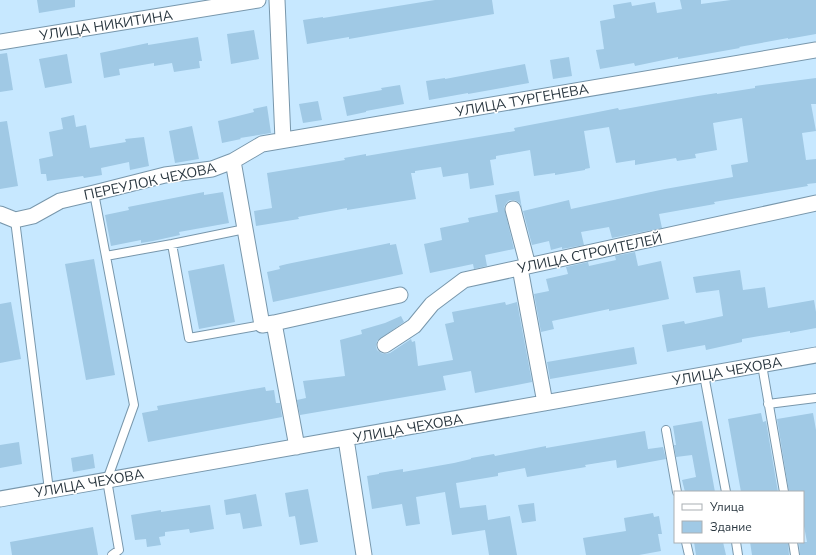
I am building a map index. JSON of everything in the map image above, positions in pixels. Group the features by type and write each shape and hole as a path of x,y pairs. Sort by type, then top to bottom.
{"street":[{"name":"УЛИЦА НИКИТИНА","path":"0,42 258,0"},
{"path":"277,0 284,140"},
{"name":"УЛИЦА ТУРГЕНЕВА","path":"233,161 262,144 816,50"},
{"path":"233,161 245,229 297,448"},
{"name":"ПЕРЕУЛОК ЧЕХОВА","path":"15,220 33,216 60,201 165,175 212,170 233,161"},
{"name":"УЛИЦА СТРОИТЕЛЕЙ","path":"385,345 414,326 432,304 464,280 816,203"},
{"path":"513,209 524,267 545,404"},
{"path":"0,214 15,220"},
{"path":"268,324 400,295"},
{"name":"УЛИЦА ЧЕХОВА","path":"0,499 297,448 816,355"},
{"path":"346,439 364,555"}],"lane":[{"path":"94,193 134,405 107,480 119,550 112,555"},
{"path":"15,220 49,490"},
{"path":"106,256 245,229"},
{"path":"172,244 189,338 268,324"},
{"path":"762,365 784,491"},
{"path":"704,375 726,491"},
{"path":"768,404 816,398"},
{"path":"666,430 677,491"},
{"path":"686,543 688,555"},
{"path":"736,543 738,555"},
{"path":"793,543 795,555"}],"building":[{"path":"37,0 75,0 75,7 39,13"},
{"path":"435,0 492,0 494,14 349,39 349,37 307,44 303,20"},
{"path":"680,0 701,0 701,4 731,0 816,0 816,34 678,59 678,57 635,66 634,63 600,69 596,50 604,49 600,21 615,18 613,5 631,2 632,6 655,2 657,13 682,9"},
{"path":"254,30 259,59 231,64 227,34"},
{"path":"198,37 202,61 199,61 200,68 174,72 172,63 154,66 154,63 119,69 120,75 104,78 100,53 148,43 148,45"},
{"path":"7,53 13,90 0,92 0,54"},
{"path":"67,54 72,83 45,88 39,59"},
{"path":"569,57 572,76 553,79 550,60"},
{"path":"525,64 529,83 429,100 426,81 445,79"},
{"path":"816,78 816,104 811,104 816,131 802,133 806,160 816,159 816,183 807,184 808,186 714,202 715,204 659,214 662,228 612,238 609,227 581,232 584,245 562,249 562,247 551,250 549,241 532,245 523,211 569,200 571,209 665,189 733,177 731,165 748,162 742,118 713,123 717,150 695,154 696,158 677,161 676,158 635,165 635,160 616,163 609,127 584,131 590,168 585,170 555,175 555,173 534,176 530,150 496,156 496,159 490,160 494,185 470,189 468,173 443,177 441,167 415,171 415,173 411,173 416,199 347,210 347,208 298,217 299,219 256,226 254,211 272,208 267,173 345,160 344,158 366,154 366,156 515,131 514,128 618,108 619,110 698,96 755,88 755,86"},
{"path":"400,85 404,104 347,116 343,97"},
{"path":"318,101 322,120 303,123 299,104"},
{"path":"267,106 271,133 240,138 241,139 222,143 218,121 254,112 253,109"},
{"path":"74,115 76,127 86,125 90,148 126,142 125,139 144,137 149,166 130,170 129,162 101,168 102,175 47,181 46,174 41,174 39,159 53,156 49,132 63,129 61,118"},
{"path":"7,121 18,186 0,189 0,122"},
{"path":"192,126 199,159 175,163 169,131"},
{"path":"519,191 522,209 520,203 515,200 510,200 504,207 514,249 485,255 487,266 474,269 473,264 430,273 424,244 442,240 440,228 469,222 468,218 498,212 495,195"},
{"path":"204,192 204,195 223,192 229,223 179,232 180,235 153,241 141,243 141,240 111,246 105,215 129,210 128,207"},
{"path":"390,243 390,245 396,244 403,274 273,302 267,272 280,269 279,266 287,264"},
{"path":"635,252 638,266 661,261 669,299 609,311 609,309 552,321 554,329 541,332 534,294 549,291 546,279 568,274 566,267 588,262 589,266 616,260 615,256"},
{"path":"94,259 115,375 86,380 65,264"},
{"path":"224,264 235,322 199,329 188,271"},
{"path":"740,270 743,290 765,287 768,308 814,300 816,328 742,339 742,342 706,350 705,345 667,352 662,325 684,321 685,324 723,316 719,290 696,293 693,277"},
{"path":"11,302 21,359 0,363 0,304"},
{"path":"505,302 506,305 517,302 532,382 475,393 471,371 443,376 446,390 300,415 297,400 306,398 303,381 345,376 340,340 362,334 361,330 385,323 401,316 404,322 377,341 377,350 385,354 390,353 411,339 412,342 415,341 418,366 453,360 445,324 454,322 452,312"},
{"path":"634,347 637,364 550,379 547,362"},
{"path":"265,387 266,391 274,390 276,403 280,403 282,417 148,442 142,413 158,410 157,406"},
{"path":"761,413 763,422 766,421 778,491 741,491 728,419"},
{"path":"813,413 816,430 816,555 800,555 799,543 807,542 804,526 804,491 789,491 777,419"},
{"path":"702,421 715,491 685,491 682,480 696,477 692,455 676,457 673,426"},
{"path":"645,431 648,449 663,447 666,459 617,468 616,460 585,465 586,467 527,477 525,468 498,473 498,476 456,483 460,508 486,505 488,520 510,516 517,555 489,555 485,530 452,535 445,492 416,497 420,524 406,526 402,504 372,509 367,476 403,469 403,472 494,454 495,456 546,446 546,448"},
{"path":"19,442 22,464 0,468 0,445"},
{"path":"93,454 95,468 73,472 71,458"},
{"path":"308,489 318,542 300,545 295,516 289,517 285,493"},
{"path":"256,494 262,526 243,529 240,513 226,515 224,500"},
{"path":"534,503 536,521 522,523 518,505"},
{"path":"210,505 214,529 190,533 189,529 165,532 165,536 159,537 161,545 147,547 146,539 135,540 131,515"},
{"path":"653,513 654,517 659,516 662,534 658,534 661,551 639,555 586,555 583,538 626,531 624,518"},
{"path":"93,527 98,555 12,555 10,542"},
{"path":"694,543 723,543 726,555 696,555"},
{"path":"750,543 788,543 789,555 752,555"}]}
